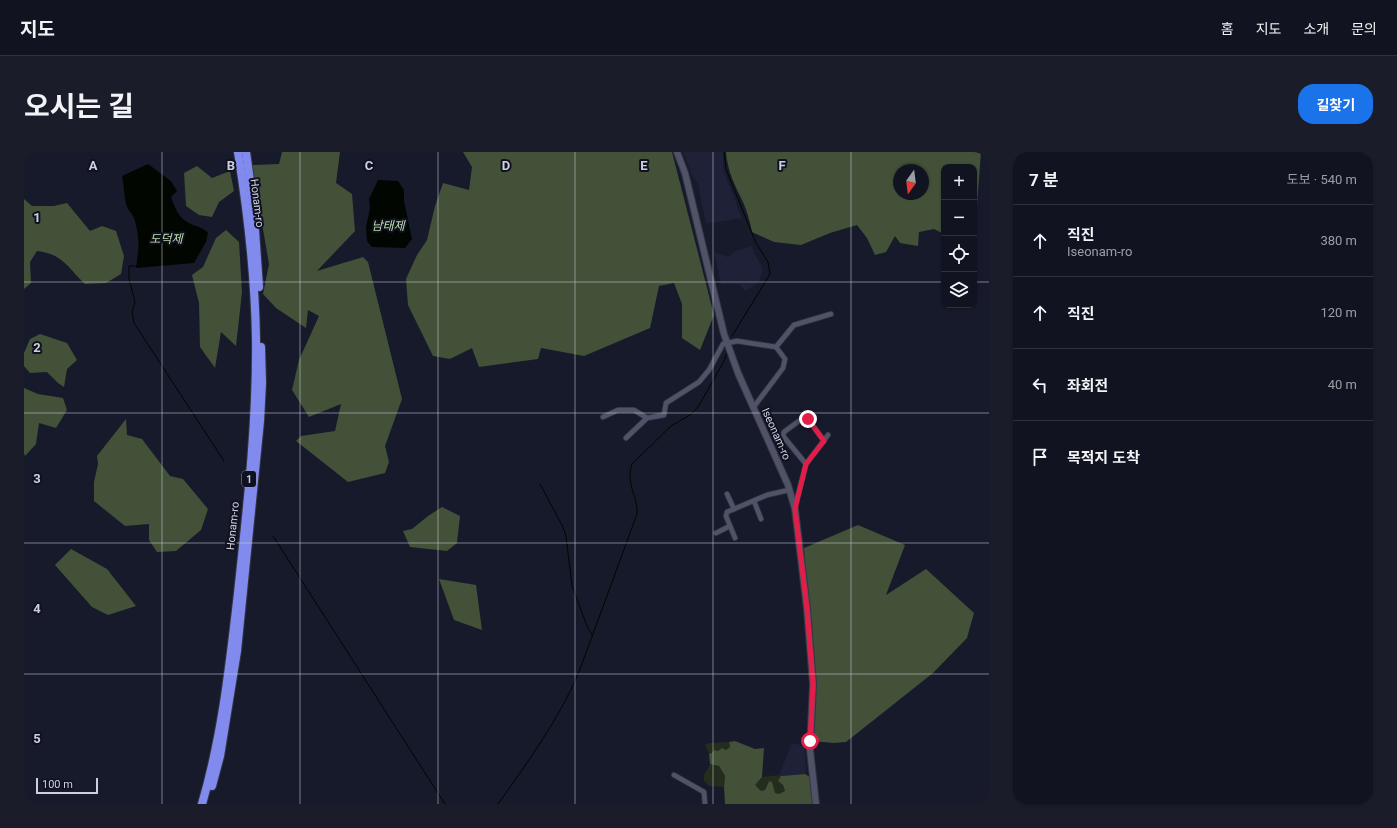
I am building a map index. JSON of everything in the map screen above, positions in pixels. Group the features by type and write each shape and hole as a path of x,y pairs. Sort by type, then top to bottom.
{"highway":[{"name":"Honam-ro","path":"202,804 213,757 231,652 254,420 256,341 254,289 246,202 238,152"},
{"name":"Honam-ro","path":"207,804 220,756 237,651 260,421 262,383 260,294 253,202 246,152"}],"main road":[{"name":"Iseonam-ro","path":"677,152 685,174 728,344 735,366 788,488 795,509 807,609 813,684 810,750 816,804"}],"street":[{"path":"776,347 794,325 831,314"},
{"path":"626,438 647,418 664,415 666,402 699,382 709,370 723,344 737,341 776,347 785,359 783,368 753,408"},
{"path":"603,417 618,410 634,410 647,418"},
{"path":"806,464 783,436 784,432 803,418 808,419 824,441"},
{"path":"795,509 806,464 828,436"},
{"path":"735,538 726,516 726,512 788,488 800,488"},
{"path":"727,494 734,509"},
{"path":"754,501 761,519"},
{"path":"716,533 730,526"},
{"path":"674,775 704,792 705,804"}],"shaded area":[{"path":"683,152 723,152 723,169 742,218 706,224 698,183 692,175"},
{"path":"751,246 763,270 758,283 745,291 739,284 721,284 714,252 728,257 735,251"},
{"path":"792,743 805,746 805,774 781,776 779,775"}],"green space":[{"path":"282,152 340,152 336,183 352,194 355,231 317,271 363,257 368,262 402,399 385,446 389,462 385,473 348,482 296,441 301,436 335,431 341,404 309,417 292,390 299,360 319,316 308,310 306,328 276,308 263,294 269,264 252,165 279,164"},
{"path":"463,152 672,152 714,315 700,350 682,338 682,304 674,283 659,286 650,328 584,356 541,348 538,359 479,367 472,348 450,359 433,356 408,305 406,279 417,255 427,240 435,206 443,183 469,190 472,167"},
{"path":"726,152 981,152 977,206 977,164 941,164 941,232 934,229 919,232 918,246 900,243 895,236 886,252 875,255 867,238 857,225 830,233 801,245 774,242 752,232 746,209 728,166"},
{"path":"197,166 212,178 230,171 234,191 219,202 212,217 199,215 186,206 184,173"},
{"path":"24,199 32,206 54,206 67,203 90,231 102,226 116,231 124,256 121,274 106,283 85,284 59,259 53,255 37,251 30,262 31,283 24,289"},
{"path":"226,230 239,242 242,292 236,346 221,332 215,368 200,347 199,303 192,275 203,267 216,238"},
{"path":"40,334 67,343 77,360 67,369 64,387 47,372 30,373 24,366 24,353 30,339"},
{"path":"24,388 38,394 63,398 67,410 56,428 39,423 36,444 25,456 24,453"},
{"path":"126,419 127,435 142,439 170,476 183,479 208,509 201,530 176,551 157,552 149,540 149,524 125,526 94,501 94,482 98,464 97,456"},
{"path":"442,507 460,516 457,543 447,551 410,547 403,531 412,529"},
{"path":"858,525 905,545 886,595 926,569 974,613 967,638 933,673 846,742 834,743 811,741 813,684 804,548"},
{"path":"71,549 107,569 136,606 108,615 92,607 55,565"},
{"path":"439,579 476,585 482,630 454,620"},
{"path":"735,741 755,749 764,748 762,777 755,785 761,791 765,790 769,781 772,782 775,793 779,794 785,791 783,785 778,781 781,776 805,774 810,777 813,804 725,804 725,776 719,766 710,764 709,754 714,750 718,751 722,748 726,750 730,747 729,742"},
{"path":"729,742 730,747 726,750 709,754 705,745 709,743"},
{"path":"710,764 719,766 725,776 724,787 709,786 704,781 704,775"},
{"path":"781,776 779,781 783,785 785,791 779,794 775,793 769,781 765,790 761,791 754,785 762,777"}],"water":[{"name":"도덕제","path":"148,164 171,181 177,191 171,197 177,212 182,218 189,223 204,229 208,233 206,242 194,263 136,268 138,237 134,218 127,208 122,176"},
{"name":"남태제","path":"378,180 398,181 404,190 404,201 412,239 405,248 372,247 367,241 366,227 370,208 369,199"}],"waterway":[{"path":"724,152 726,169 756,243 768,262 770,274 732,336"},
{"path":"136,266 129,266 129,279 135,302 132,312 134,323 224,461"},
{"path":"498,804 532,756 562,707 579,672 637,514 636,501 630,477 632,464 671,426 690,415 698,407 723,363 727,353"},
{"path":"540,484 563,527 566,536 572,586 587,626 592,635"},
{"path":"273,536 445,804"}],"route":[{"path":"808,419 824,441 806,464 795,509 807,609 813,684 810,741"}]}
